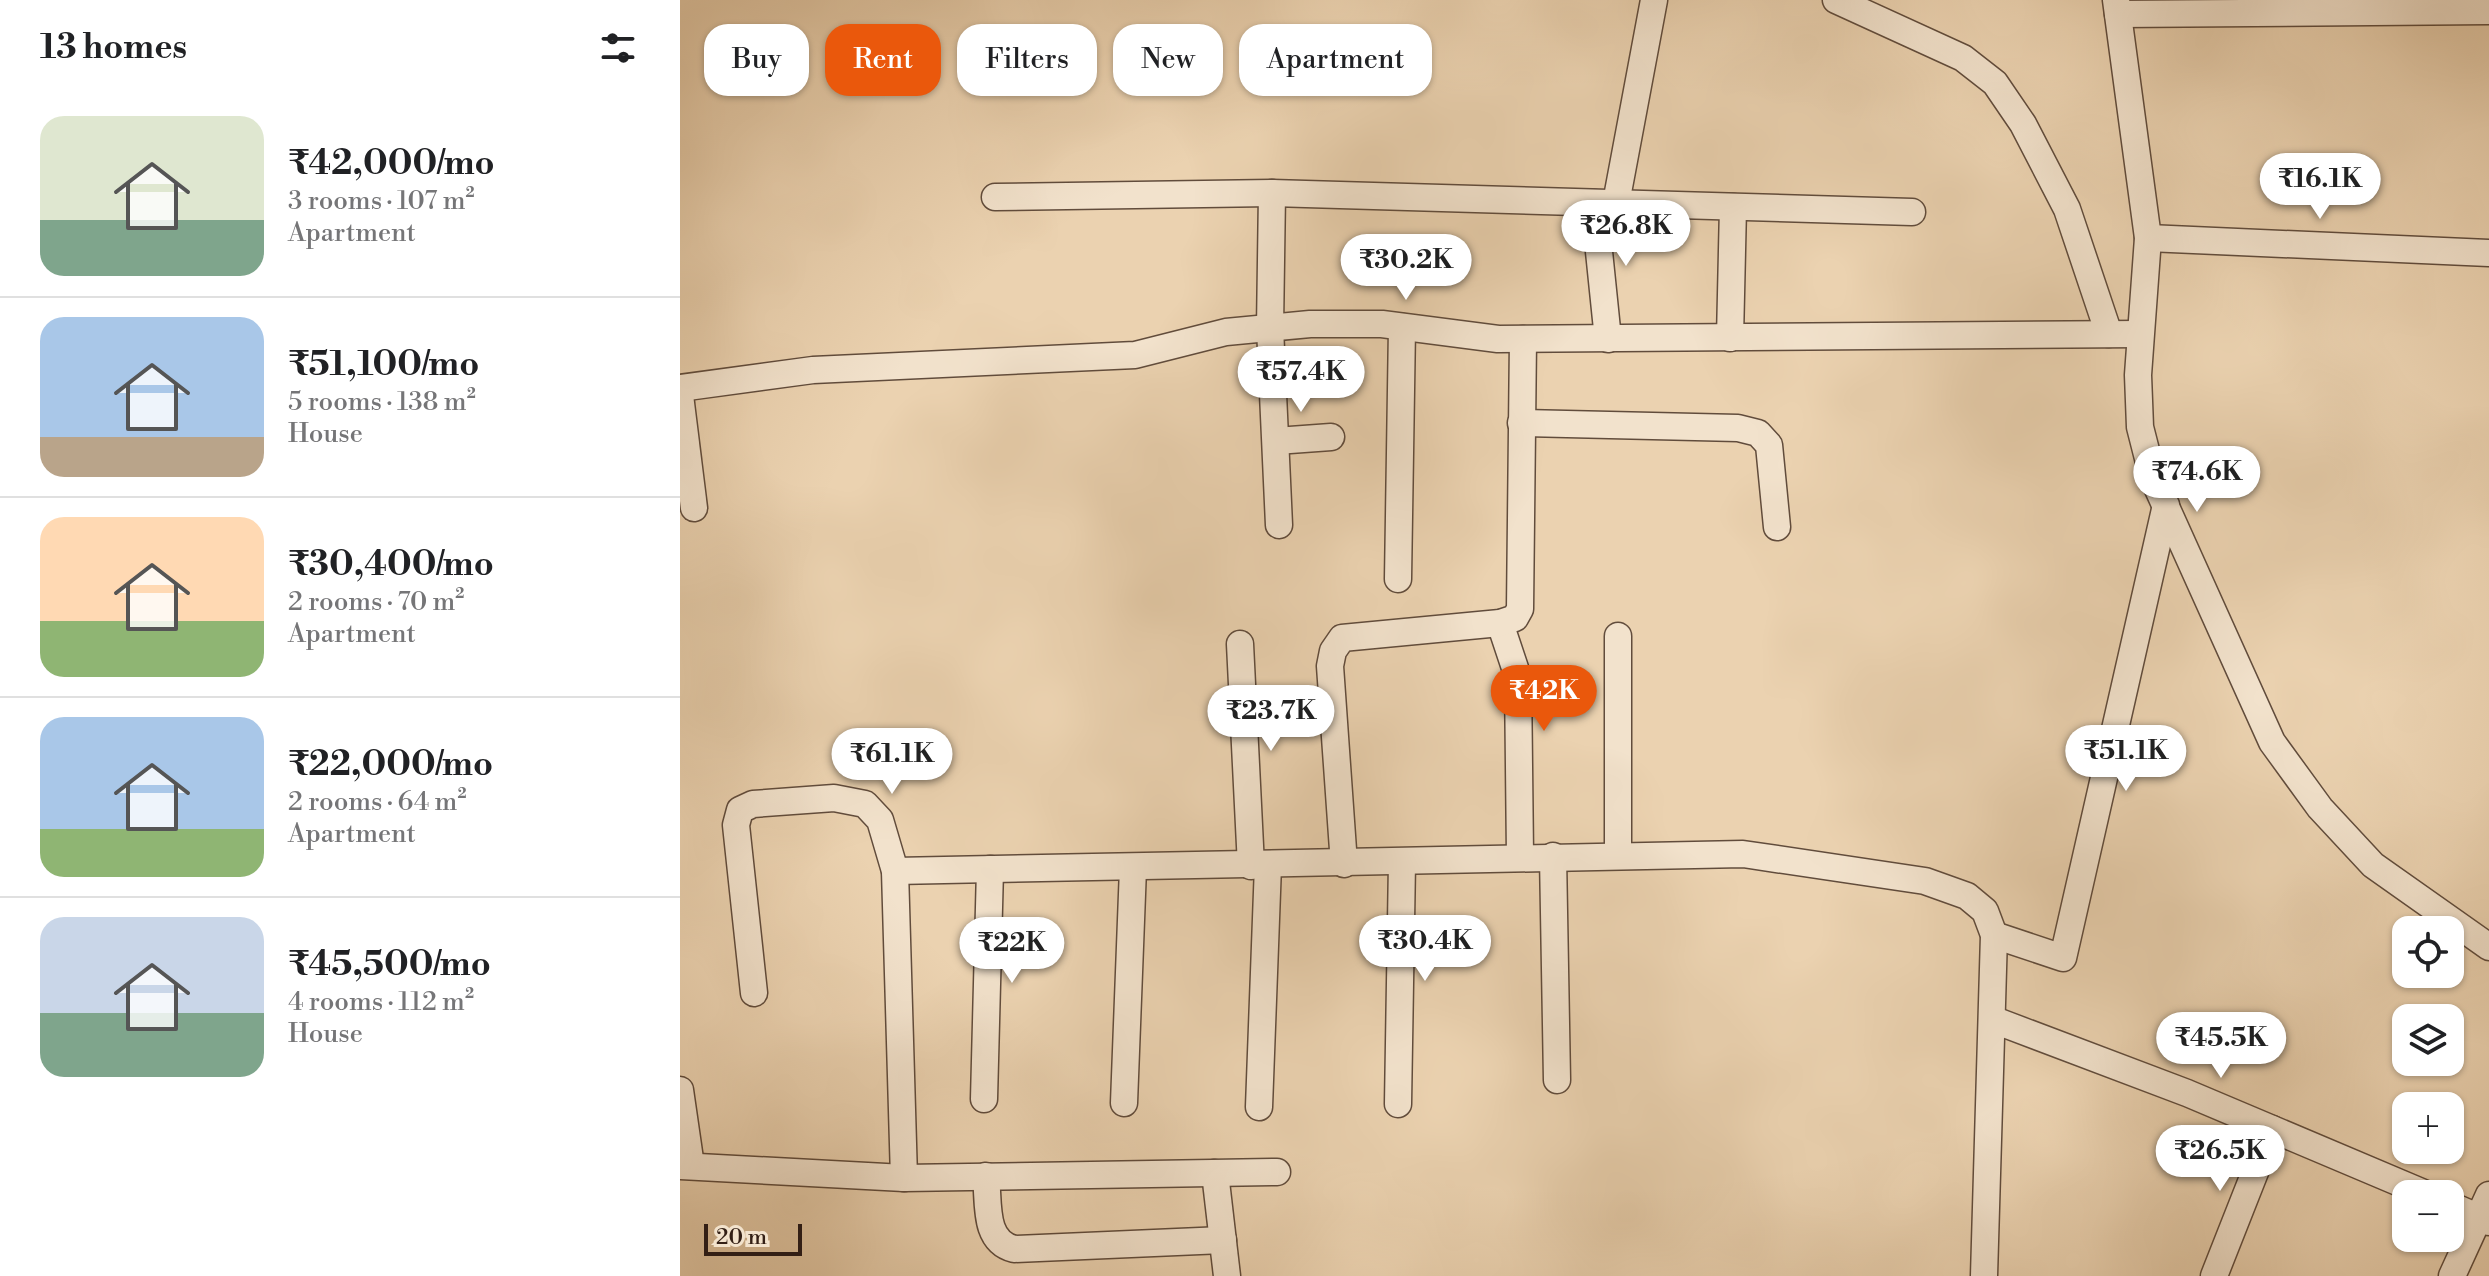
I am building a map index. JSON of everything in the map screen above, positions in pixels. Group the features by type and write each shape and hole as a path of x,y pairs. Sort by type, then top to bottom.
{"street":[{"path":"1608,339 1605,203 1654,0"},
{"path":"1836,0 1963,58 1995,83 2023,124 2067,209 2109,334"},
{"path":"2489,11 2117,7 2148,238 2140,334 2140,427 2153,478 2272,742 2320,808 2373,865 2489,947"},
{"path":"1272,193 1270,328 1279,525"},
{"path":"995,197 1272,193 1912,212"},
{"path":"1730,338 1733,207"},
{"path":"2148,238 2489,253"},
{"path":"680,388 813,370 1135,355 1226,332 1310,324 1402,327 1523,339 2140,334"},
{"path":"1398,579 1402,327"},
{"path":"1344,864 1330,666 1333,651 1342,638 1500,623 1515,618 1520,609 1523,339"},
{"path":"680,395 694,508"},
{"path":"1521,423 1738,428 1758,433 1769,445 1777,527"},
{"path":"1276,441 1331,437"},
{"path":"1994,935 2063,958 2166,505"},
{"path":"1500,623 1518,677 1520,856"},
{"path":"1618,636 1618,856"},
{"path":"1240,644 1260,865 1259,1107"},
{"path":"754,993 736,825 740,810 753,804 834,798 865,804 880,820 895,871 904,1178"},
{"path":"895,871 1344,864 1520,856 1743,854 1925,881 1967,896 1985,911 1994,935 1994,1020 1984,1276"},
{"path":"1553,856 1557,1080"},
{"path":"1398,1104 1402,862"},
{"path":"1124,1103 1133,868"},
{"path":"984,1099 990,869"},
{"path":"1994,1020 2393,1180"},
{"path":"680,1090 686,1166 904,1178 1277,1172"},
{"path":"2214,1276 2272,1129"},
{"path":"1215,1173 1227,1276"},
{"path":"986,1176 993,1237 1001,1246 1014,1249 1223,1240"},
{"path":"2452,1276 2486,1211 2464,1207"}]}
